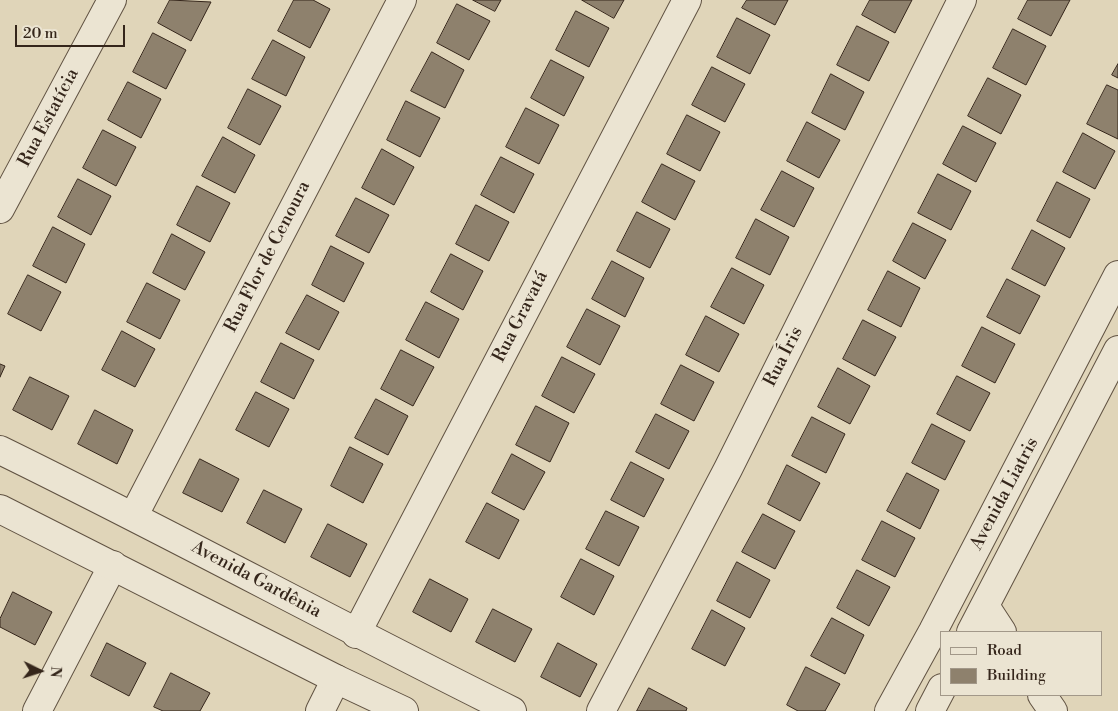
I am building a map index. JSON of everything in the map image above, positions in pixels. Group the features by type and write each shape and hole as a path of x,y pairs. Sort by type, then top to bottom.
{"street":[{"name":"Rua Estatícia","path":"0,209 112,0"},
{"name":"Rua Flor de Cenoura","path":"134,516 402,0"},
{"name":"Rua Gravatá","path":"356,634 687,0"},
{"name":"Rua Íris","path":"601,711 728,469 962,0"},
{"name":"Avenida Liatris","path":"889,711 938,622 1118,275"},
{"name":"Avenida Liatris","path":"972,631 1118,350"},
{"name":"Avenida Gardênia","path":"0,450 134,516 356,634 512,711"},
{"path":"0,509 336,679 404,711"},
{"path":"38,711 113,565"},
{"path":"984,606 1001,631"},
{"path":"320,711 336,679"},
{"path":"930,711 940,692"},
{"path":"1043,696 1053,711"}],"building":[{"path":"170,0 211,2 191,41 158,23"},
{"path":"294,0 313,0 330,9 310,48 278,31"},
{"path":"473,0 501,0 495,11"},
{"path":"582,0 624,0 614,18"},
{"path":"747,0 788,0 775,25 742,8"},
{"path":"870,0 912,0 895,33 862,15"},
{"path":"1028,0 1070,0 1051,36 1018,19"},
{"path":"457,4 490,21 469,60 437,43"},
{"path":"576,11 609,28 589,67 556,50"},
{"path":"737,18 770,35 750,74 717,57"},
{"path":"857,26 889,42 869,81 837,65"},
{"path":"1013,29 1046,46 1026,85 993,68"},
{"path":"153,33 186,50 166,89 133,72"},
{"path":"273,40 305,57 286,96 252,79"},
{"path":"432,52 464,70 445,108 411,91"},
{"path":"551,60 584,77 564,116 531,98"},
{"path":"1118,64 1118,78 1112,75"},
{"path":"712,67 745,84 725,122 692,105"},
{"path":"831,74 864,92 845,130 812,113"},
{"path":"988,78 1021,95 1001,134 968,116"},
{"path":"128,82 161,99 141,138 108,120"},
{"path":"1107,85 1118,90 1118,139 1087,124"},
{"path":"248,89 281,106 260,145 228,128"},
{"path":"406,101 440,118 420,157 387,140"},
{"path":"526,108 559,125 539,164 506,147"},
{"path":"687,115 720,132 700,171 667,154"},
{"path":"807,122 840,140 819,178 787,161"},
{"path":"963,126 996,143 976,182 943,164"},
{"path":"103,130 136,147 116,186 83,168"},
{"path":"1083,133 1115,151 1095,189 1063,172"},
{"path":"223,137 255,155 235,193 202,176"},
{"path":"382,149 414,167 394,205 362,188"},
{"path":"501,157 534,174 514,213 481,195"},
{"path":"662,164 695,181 675,220 642,202"},
{"path":"782,171 814,188 794,227 761,210"},
{"path":"938,174 971,191 951,230 918,213"},
{"path":"78,179 111,196 91,235 58,217"},
{"path":"1057,182 1090,199 1070,238 1037,221"},
{"path":"197,186 230,203 210,242 177,225"},
{"path":"356,198 389,215 369,253 336,236"},
{"path":"476,205 509,222 489,261 456,244"},
{"path":"637,212 670,229 650,268 617,251"},
{"path":"756,219 789,237 770,275 736,258"},
{"path":"913,223 946,240 925,279 893,261"},
{"path":"53,227 85,244 66,283 33,266"},
{"path":"1032,230 1065,248 1045,286 1012,269"},
{"path":"172,234 205,252 185,290 153,273"},
{"path":"331,246 364,263 344,302 312,285"},
{"path":"451,254 483,271 463,310 431,292"},
{"path":"612,261 644,278 625,317 592,299"},
{"path":"732,268 764,285 744,324 711,307"},
{"path":"888,271 920,288 901,327 868,310"},
{"path":"28,275 61,292 41,331 8,314"},
{"path":"1007,279 1040,296 1020,334 987,317"},
{"path":"147,283 180,300 160,339 127,322"},
{"path":"307,295 339,312 319,350 286,333"},
{"path":"426,302 459,319 439,358 406,340"},
{"path":"587,309 620,326 600,365 567,347"},
{"path":"706,316 739,334 719,372 686,355"},
{"path":"863,320 896,337 875,376 843,359"},
{"path":"982,327 1015,344 995,383 962,366"},
{"path":"122,331 155,349 135,387 102,370"},
{"path":"281,343 314,360 294,399 261,382"},
{"path":"401,350 434,367 413,406 381,389"},
{"path":"562,357 595,374 574,413 542,396"},
{"path":"0,364 5,366 0,377"},
{"path":"681,365 714,382 694,421 661,404"},
{"path":"838,368 870,386 850,424 818,407"},
{"path":"957,376 990,393 970,431 937,414"},
{"path":"30,377 69,396 52,430 13,410"},
{"path":"256,392 289,409 269,447 236,430"},
{"path":"376,399 408,416 388,455 355,438"},
{"path":"536,406 569,423 550,462 516,445"},
{"path":"95,410 133,430 117,464 78,444"},
{"path":"656,414 689,431 669,469 636,452"},
{"path":"812,417 845,434 826,473 792,456"},
{"path":"932,424 965,441 945,480 912,463"},
{"path":"350,447 383,464 363,503 331,486"},
{"path":"512,454 545,472 524,510 492,493"},
{"path":"200,459 239,479 222,512 183,493"},
{"path":"631,462 664,479 644,517 611,500"},
{"path":"787,465 820,483 800,521 768,504"},
{"path":"907,473 939,490 920,529 887,511"},
{"path":"264,490 302,509 285,543 247,523"},
{"path":"487,503 519,520 499,559 466,542"},
{"path":"606,511 639,527 619,566 586,549"},
{"path":"763,514 795,531 775,569 742,552"},
{"path":"882,521 915,538 895,577 862,560"},
{"path":"328,524 367,544 350,577 311,557"},
{"path":"581,559 614,576 594,615 561,597"},
{"path":"737,562 770,580 750,618 717,601"},
{"path":"857,570 890,587 869,626 837,608"},
{"path":"430,579 468,599 451,632 413,612"},
{"path":"13,592 52,612 35,645 0,627 0,619"},
{"path":"493,609 532,629 515,662 476,642"},
{"path":"712,610 745,628 725,666 692,649"},
{"path":"832,618 864,635 845,674 811,656"},
{"path":"107,643 146,663 129,696 91,676"},
{"path":"558,643 597,664 580,697 541,677"},
{"path":"806,667 840,684 825,711 798,711 787,705"},
{"path":"171,673 210,693 200,711 163,711 154,707"},
{"path":"649,688 687,708 686,711 637,711"}]}
